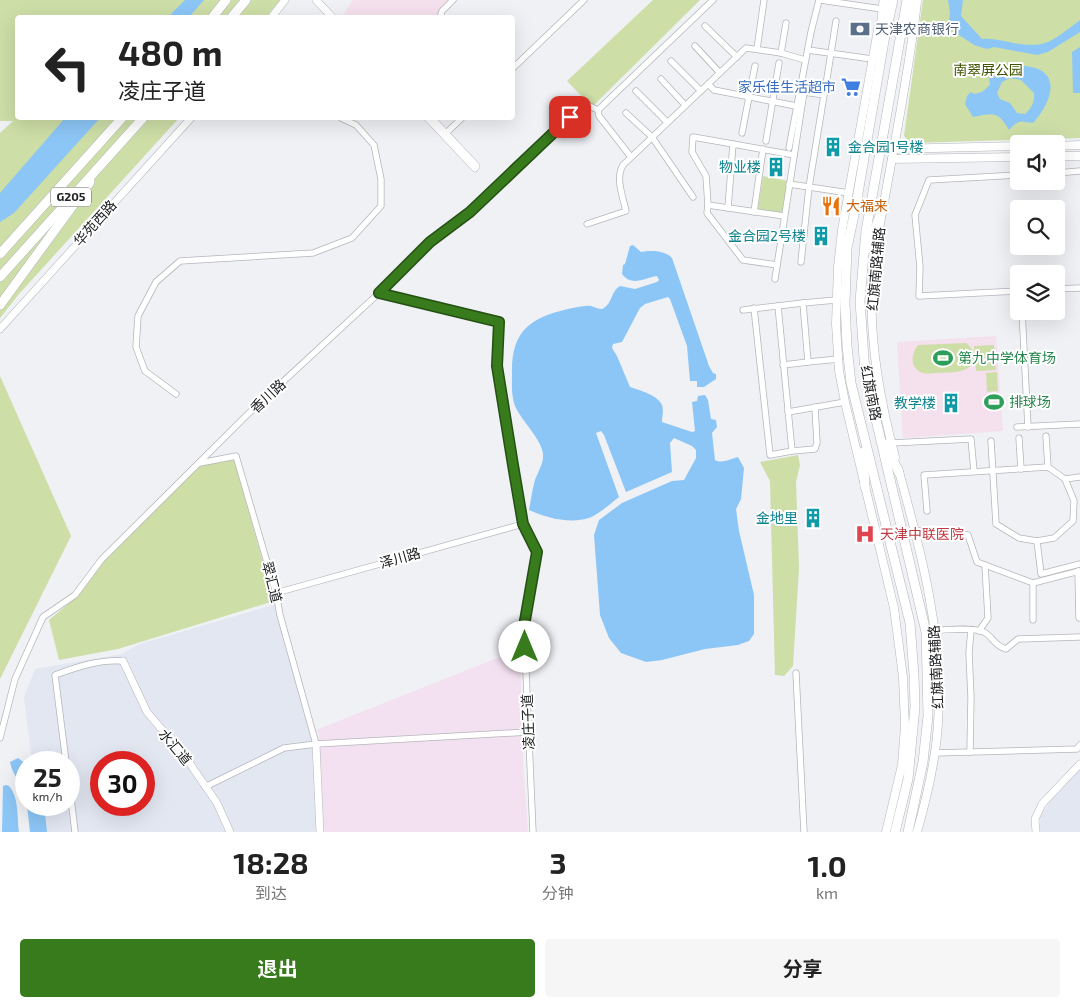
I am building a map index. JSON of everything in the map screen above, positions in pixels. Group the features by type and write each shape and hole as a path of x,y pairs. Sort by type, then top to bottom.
{"highway":[{"path":"214,15 226,0"},
{"path":"234,15 246,0"},
{"name":"红旗南路","path":"894,0 884,41 847,248 845,302 851,383 910,623 915,707 908,779 895,832"},
{"name":"红旗南路","path":"907,0 868,222 862,261 860,301 866,374 926,632 928,716 919,784 908,832"},
{"path":"899,46 916,0"},
{"path":"883,3 881,33 884,41"},
{"name":"G205","path":"0,254 120,120"},
{"name":"G205","path":"0,277 141,120"},
{"path":"0,305 32,259 83,193 98,169"},
{"path":"862,261 883,208"},
{"path":"878,427 899,473"},
{"path":"862,429 865,487"}],"main road":[{"name":"红旗南路辅路","path":"916,0 914,29 873,270 872,315 874,350 880,392 891,443 914,530 935,630 939,688 938,725 928,787 917,832"},
{"path":"883,3 842,230 836,300 839,359 845,402 894,608 903,676 903,752 898,786 886,832"},
{"path":"1065,146 1080,145"},
{"path":"893,149 1010,146"},
{"path":"1065,156 1080,156"},
{"path":"892,159 1010,157"}],"street":[{"path":"274,15 287,0"},
{"path":"277,15 287,0"},
{"path":"316,0 330,15"},
{"path":"321,0 334,15"},
{"path":"441,15 442,11 453,0"},
{"path":"515,66 584,0"},
{"path":"631,157 599,116 598,110 713,0"},
{"path":"757,49 764,0"},
{"path":"789,148 819,0 883,3"},
{"path":"825,91 836,21"},
{"path":"782,53 786,23"},
{"path":"705,26 736,57"},
{"path":"695,46 720,72"},
{"path":"587,224 626,211 619,171 667,122 746,48 782,53 806,60"},
{"path":"808,50 872,59"},
{"path":"671,61 701,91"},
{"path":"766,141 779,63"},
{"path":"742,133 755,66"},
{"path":"660,79 685,105"},
{"path":"708,84 714,90 796,106"},
{"path":"636,91 667,122"},
{"path":"775,279 804,92 824,95 801,262"},
{"name":"香川路","path":"0,738 15,679 43,617 75,595 102,559 249,413 379,293 430,242 470,212 585,104 598,110"},
{"path":"626,113 652,137 693,197"},
{"name":"华苑西路","path":"0,324 183,120"},
{"name":"华苑西路","path":"0,329 189,120"},
{"path":"176,394 145,371 136,347 138,316 156,282 180,261 313,253 352,238 381,206 381,179 374,145 356,125 345,120"},
{"path":"432,120 476,167"},
{"path":"451,120 453,126"},
{"path":"445,134 460,120"},
{"path":"777,265 743,260 707,213 706,176 692,152 692,138 794,155"},
{"path":"728,208 733,144"},
{"path":"754,212 764,149"},
{"path":"1065,172 1080,171"},
{"path":"1010,176 929,180 915,215 920,267 919,296 1010,291"},
{"path":"789,184 849,193"},
{"path":"708,205 784,216"},
{"path":"782,232 804,234"},
{"path":"1065,289 1080,288"},
{"name":"凌庄子道","path":"379,293 499,322 497,366 523,524 537,552 524,626 533,832"},
{"path":"743,310 836,300"},
{"path":"803,303 808,362"},
{"path":"778,306 792,451"},
{"path":"754,308 770,455 815,449 815,407"},
{"path":"1022,320 1028,426"},
{"path":"783,366 839,359"},
{"path":"788,412 845,402"},
{"path":"1017,427 1080,424"},
{"path":"1046,436 1048,467"},
{"path":"1019,438 1021,469"},
{"path":"891,443 971,439 974,471"},
{"path":"927,511 924,475 974,471 993,472 1048,467 1065,479 1074,502 1073,521 1054,538 1037,541 1019,538 996,524 993,472 990,441"},
{"name":"翠汇道","path":"199,463 236,456 276,593 280,615 316,744"},
{"path":"1065,479 1080,477"},
{"name":"泽川路","path":"276,593 523,524"},
{"path":"914,530 968,535 977,562 1033,582 1079,571 1079,618"},
{"path":"1037,541 1041,574 1080,564"},
{"path":"979,631 988,618 984,565"},
{"path":"1033,582 1033,620"},
{"path":"935,630 984,632 998,647 1006,650 1018,639 1080,637"},
{"path":"970,752 971,697 969,653 971,630"},
{"path":"65,751 55,675 80,666 112,660 123,661"},
{"name":"水汇道","path":"123,661 146,712 186,758 217,803 230,832"},
{"path":"796,673 804,832"},
{"path":"205,787 284,748 316,744 528,732"},
{"path":"316,744 320,832"},
{"path":"934,753 1077,748 1080,745"},
{"path":"1036,832 1035,819 1042,804 1080,764"},
{"path":"73,816 75,832"}],"shaded area":[{"path":"353,0 450,0 439,11 438,15 344,14"},
{"path":"996,336 1003,431 903,438 897,342"},
{"path":"276,604 315,739 321,832 41,832 39,816 80,816 80,751 31,751 24,697 35,669 122,654 140,644"},
{"path":"520,649 523,761 528,832 324,832 319,735 316,730"},
{"path":"1080,769 1080,832 1040,832 1040,816 1053,797"}],"green space":[{"path":"0,0 280,0 268,15 15,15 15,120 177,120 19,294 0,318 0,133 13,121 0,121"},
{"path":"653,0 700,0 592,107 567,81"},
{"name":"南翠屏公园","path":"923,0 1080,0 1080,138 1065,138 1065,135 1010,135 1010,140 910,143 904,136"},
{"path":"763,176 788,181 782,214 758,209"},
{"name":"第九中学体育场","path":"966,343 972,349 974,356 973,362 966,369 955,372 927,374 920,372 914,367 913,356 918,345"},
{"path":"994,345 996,370 976,371 974,346"},
{"path":"997,372 998,391 987,392 986,373"},
{"path":"0,376 71,536 0,679"},
{"path":"798,455 800,465 796,482 799,568 793,666 784,676 775,675 770,481 760,462"},
{"path":"234,460 274,601 118,649 59,660 49,620 79,595 106,557 201,465"}],"water":[{"path":"185,0 204,0 191,15 170,15"},
{"path":"948,0 963,0 961,16 982,39 994,39 1025,45 1042,44 1056,38 1080,20 1080,32 1048,52 1037,55 994,47 987,49 974,45 953,31 949,20"},
{"path":"1080,47 1080,93 1073,93 1072,52"},
{"path":"1016,64 1036,68 1048,76 1050,83 1049,97 1046,105 1033,123 1020,122 1009,130 998,116 991,114 973,117 965,104 967,96 971,92 974,94 982,92 990,85 989,76 996,76 1008,65","holes":["1010,78 1021,80 1034,93 1032,105 1025,114 1017,113 1010,103 1000,99 997,93 1002,82"]},
{"path":"63,120 98,120 14,213 0,222 0,193"},
{"path":"633,245 641,252 661,252 672,258 709,366 713,373 716,374 716,379 704,387 697,387 697,381 690,381 687,346 668,297 645,304 640,308 622,342 613,344 612,348 630,387 648,393 660,401 663,409 662,422 692,432 695,431 692,402 697,401 698,396 705,395 708,400 711,419 716,420 717,427 712,433 715,460 723,461 738,457 744,468 741,499 736,509 739,531 754,595 754,634 749,641 738,645 705,649 646,662 621,653 609,638 600,615 594,535 599,520 622,503 672,481 684,480 696,458 696,450 692,446 674,438 670,443 672,472 626,492 604,435 601,431 596,433 619,497 601,511 582,520 558,519 543,515 529,510 534,484 543,461 542,449 516,408 512,387 515,347 519,337 533,322 568,309 591,306 602,309 606,307 620,286 635,289 659,280 657,276 634,281 622,274 623,265 625,264 630,246"},
{"path":"15,760 15,775 11,767 10,762"},
{"path":"3,786 9,786 14,796 15,816 18,816 19,832 2,832"},
{"path":"28,816 45,816 47,832 30,832"}],"place":[{"name":"天津农商银行","path":"860,29"},
{"name":"家乐佳生活超市","path":"851,87"},
{"name":"金合园1号楼","path":"833,147"},
{"name":"物业楼","path":"776,167"},
{"name":"大福来","path":"831,206"},
{"name":"金合园2号楼","path":"821,236"},
{"name":"第九中学体育场","path":"943,358"},
{"name":"排球场","path":"994,402"},
{"name":"教学楼","path":"951,403"},
{"name":"金地里","path":"813,518"},
{"name":"天津中联医院","path":"865,534"}],"route":[{"path":"525,647 524,626 537,552 523,524 513,465 497,366 499,322 379,293 430,242 470,212 570,117"}]}
